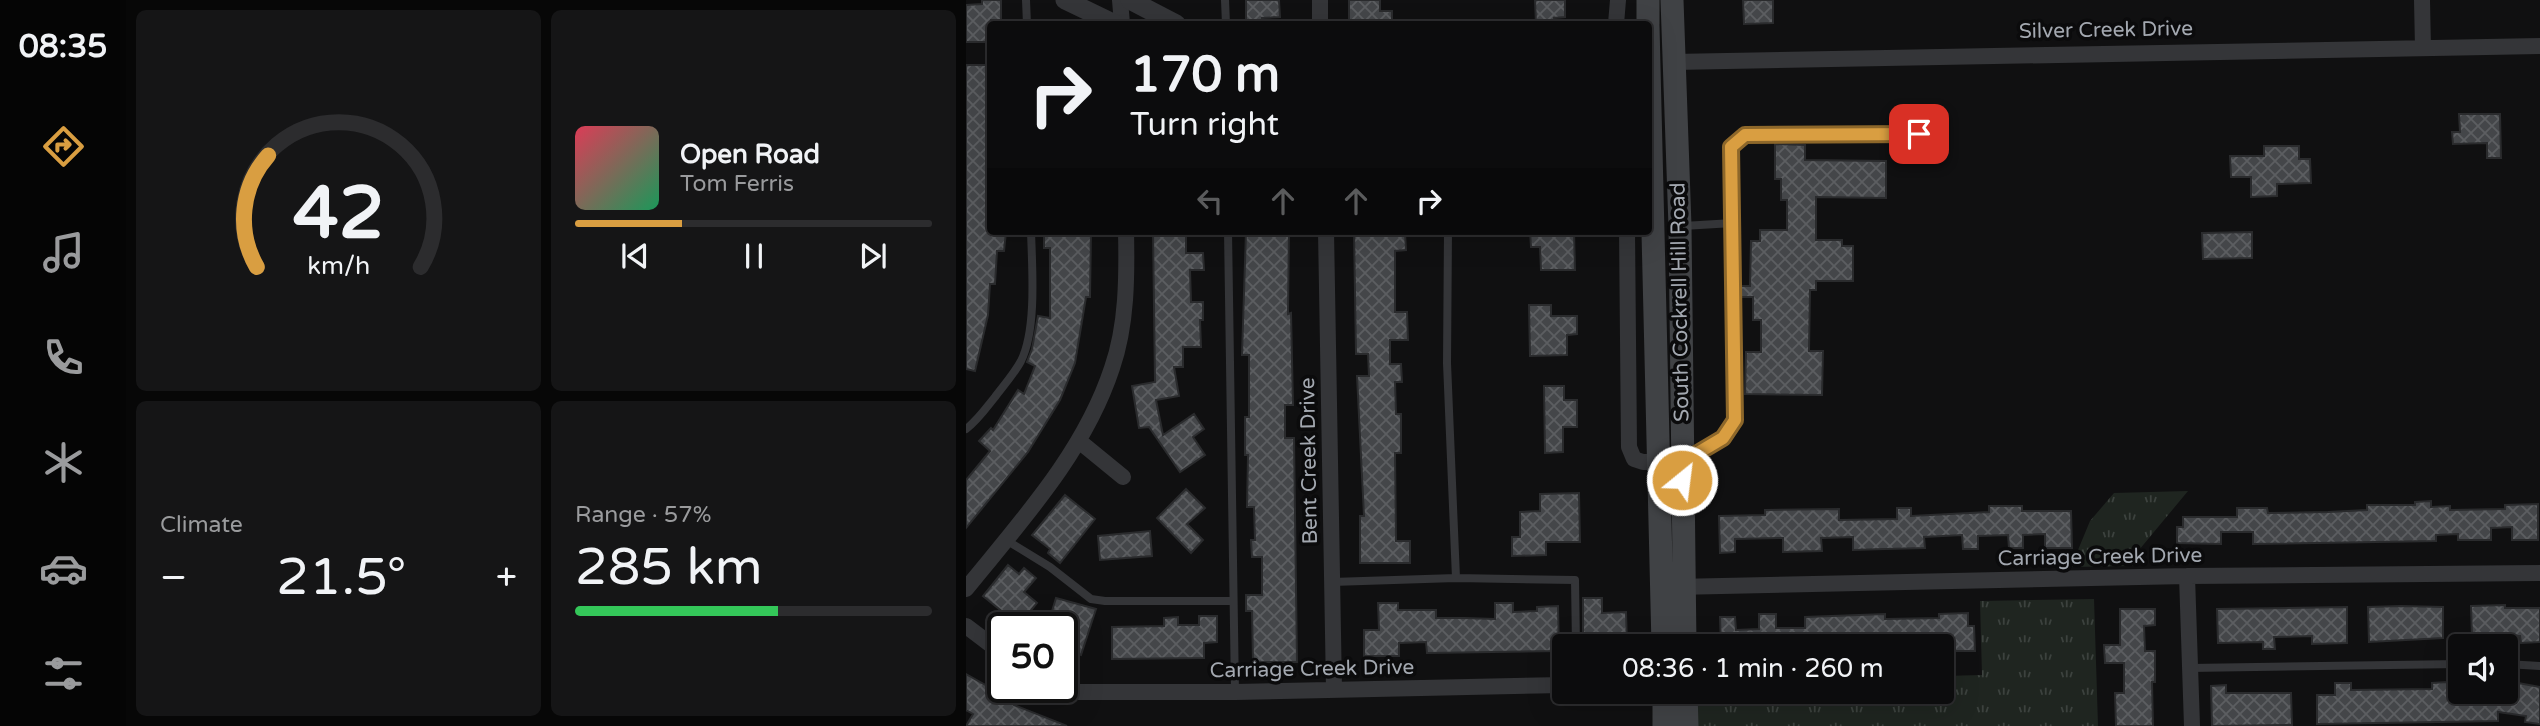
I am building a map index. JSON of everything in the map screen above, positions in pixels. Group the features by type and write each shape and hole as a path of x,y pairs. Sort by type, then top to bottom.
{"main road":[{"name":"South Cockrell Hill Road","path":"1648,0 1648,21"},
{"name":"South Cockrell Hill Road","path":"1670,462 1680,226 1672,0"},
{"name":"South Cockrell Hill Road","path":"1652,121 1670,462 1673,587 1683,634"},
{"name":"South Cockrell Hill Road","path":"1665,634 1673,587"},
{"path":"1664,704 1664,726"},
{"path":"1686,704 1687,726"}],"street":[{"path":"1065,0 1109,21"},
{"path":"1121,0 1122,21"},
{"path":"1130,0 1170,21"},
{"path":"1320,0 1320,21"},
{"path":"1616,21 1618,0"},
{"path":"2422,0 2423,48"},
{"name":"Silver Creek Drive","path":"1652,64 2540,47"},
{"path":"966,589 1079,441 1112,368 1121,332 1127,271 1126,235"},
{"name":"Bent Creek Drive","path":"1326,235 1334,690"},
{"path":"1627,235 1629,447 1634,459 1643,462 1670,462"},
{"path":"1079,441 1123,477"},
{"name":"Carriage Creek Drive","path":"1673,587 2187,576 2540,573"},
{"path":"2187,576 2192,726"},
{"path":"966,626 987,642"},
{"name":"Carriage Creek Drive","path":"1078,692 1235,692 1552,685"}],"lane":[{"path":"1026,0 1027,21"},
{"path":"1225,0 1226,21"},
{"path":"1670,462 1723,438 1735,420 1731,147 1745,135 1919,134"},
{"path":"1680,226 1733,223"},
{"path":"966,429 975,422 1008,381 1022,358 1030,328 1031,235"},
{"path":"1228,235 1235,692"},
{"path":"1448,235 1447,363 1455,578"},
{"path":"1005,540 1050,567 1091,599 1233,601"},
{"path":"1332,582 1455,578 1575,580 1576,634"},
{"path":"2190,668 2448,664"},
{"path":"2518,665 2540,666"}],"green space":[{"path":"2188,491 2139,550 2133,566 2071,567 2090,521 2114,493"},
{"path":"2094,599 2098,726 1694,726 1693,704 1954,704 1954,676 1982,675 1980,601"}],"building":[{"path":"982,0 1001,0 1001,20 987,21 987,42 966,42 966,5 982,4"},
{"path":"1246,0 1279,0 1280,17 1246,21"},
{"path":"1349,0 1380,0 1380,11 1392,11 1392,21 1349,21"},
{"path":"1535,0 1565,0 1565,17 1554,18 1554,21 1536,21"},
{"path":"1743,0 1773,0 1773,23 1744,24"},
{"path":"966,65 987,65 987,235 1006,235 1004,251 997,251 995,284 990,284 988,315 975,371 966,369"},
{"path":"2459,114 2500,114 2501,158 2487,158 2487,143 2453,144 2452,132 2460,132"},
{"path":"1775,144 1805,145 1805,160 1886,161 1886,198 1816,197 1816,240 1842,240 1842,246 1853,246 1853,281 1816,281 1816,290 1810,290 1809,351 1823,351 1822,395 1745,394 1746,352 1761,352 1761,320 1753,320 1753,297 1740,297 1740,286 1750,286 1751,241 1760,241 1760,230 1787,230 1787,200 1781,200 1781,179 1775,179"},
{"path":"2264,146 2299,146 2299,159 2310,159 2311,183 2277,184 2277,196 2251,197 2251,177 2231,177 2230,156 2264,156"},
{"path":"2252,232 2252,258 2203,259 2202,233"},
{"path":"1044,235 1091,235 1090,297 1086,297 1075,363 1060,400 1028,452 966,528 966,480 990,451 979,441 991,428 993,430 1018,390 1024,394 1035,366 1027,362 1038,316 1050,318 1050,248 1044,248"},
{"path":"1153,235 1186,235 1186,253 1203,253 1204,270 1190,270 1191,302 1203,302 1203,320 1200,320 1201,347 1183,347 1183,367 1174,367 1179,396 1156,400 1163,435 1194,414 1204,429 1193,437 1205,455 1180,472 1149,427 1139,428 1132,386 1155,382"},
{"path":"1246,235 1289,235 1288,314 1291,313 1293,405 1285,405 1285,438 1294,438 1297,662 1253,662 1252,611 1246,611 1246,595 1262,595 1262,557 1252,557 1251,540 1255,540 1254,507 1247,507 1248,455 1245,455 1245,417 1249,417 1249,355 1242,355"},
{"path":"1354,235 1405,235 1406,250 1395,251 1395,312 1407,312 1408,340 1390,340 1390,364 1401,364 1402,382 1395,382 1396,414 1401,414 1401,453 1395,453 1396,541 1410,541 1410,563 1360,563 1360,516 1364,516 1357,376 1369,376 1368,354 1356,354"},
{"path":"1530,235 1574,235 1575,270 1541,270 1540,247 1531,247"},
{"path":"1529,305 1551,305 1551,316 1577,316 1577,334 1567,335 1567,355 1530,356"},
{"path":"1544,386 1564,386 1564,400 1577,400 1577,427 1563,427 1563,452 1545,453"},
{"path":"1186,489 1205,508 1187,524 1203,540 1191,553 1157,518"},
{"path":"1579,493 1580,542 1546,542 1546,555 1512,556 1512,537 1520,537 1520,512 1540,511 1540,494"},
{"path":"1065,495 1095,519 1060,563 1048,553 1050,549 1032,535"},
{"path":"2431,501 2431,507 2450,506 2450,510 2505,509 2505,505 2538,504 2538,540 2512,540 2512,527 2491,528 2491,540 2458,540 2458,534 2436,535 2436,541 2253,544 2253,532 2221,532 2221,544 2177,543 2177,527 2183,527 2183,517 2237,517 2237,508 2267,508 2268,513 2328,512 2367,510 2367,505 2415,505 2415,502"},
{"path":"1989,506 2022,506 2022,511 2071,511 2072,548 2045,548 2045,534 2023,535 2023,548 2009,548 2008,535 1978,536 1978,549 1963,549 1962,535 1924,537 1925,548 1853,550 1853,537 1821,538 1822,551 1783,552 1783,538 1735,539 1735,552 1720,553 1719,516 1765,515 1765,510 1839,509 1839,520 1897,519 1897,508 1911,508 1911,516 1989,512"},
{"path":"1150,531 1152,556 1100,560 1098,536"},
{"path":"1008,565 1019,574 1024,568 1036,578 1024,592 1037,603 1030,612 1003,612 983,596"},
{"path":"1056,598 1096,609 1081,655 1078,654 1078,612 1052,612"},
{"path":"1583,598 1602,598 1602,613 1626,612 1627,634 1583,634"},
{"path":"1378,603 1398,603 1398,610 1436,610 1436,618 1495,619 1495,603 1513,603 1513,612 1537,611 1537,607 1558,606 1559,634 1552,634 1552,651 1427,653 1426,642 1399,643 1399,656 1364,656 1364,630 1379,630"},
{"path":"2471,606 2540,608 2540,642 2521,643 2518,634 2472,634"},
{"path":"2347,607 2347,643 2312,644 2312,636 2274,637 2275,649 2263,649 2263,642 2218,643 2217,609"},
{"path":"2368,607 2443,607 2443,638 2369,642"},
{"path":"2120,609 2155,609 2155,625 2144,626 2145,651 2155,651 2155,682 2152,682 2153,726 2116,726 2115,693 2124,693 2124,663 2105,663 2104,645 2120,645"},
{"path":"1968,613 1968,626 1974,626 1975,651 1954,651 1954,634 1721,634 1720,617 1735,617 1736,630 1759,629 1759,614 1776,614 1776,628 1805,628 1805,617 1885,614 1885,619 1939,618 1939,614"},
{"path":"1199,616 1217,616 1217,642 1204,643 1204,658 1112,659 1112,627 1164,626 1164,618 1178,617 1178,625 1199,625"},
{"path":"966,674 987,686 987,703 1015,703 1014,705 1067,726 966,726 973,714 966,710"},
{"path":"2447,682 2448,704 2518,704 2518,683 2540,687 2540,724 2525,722 2526,716 2498,712 2498,721 2317,724 2317,695 2335,695 2335,683 2351,683 2351,690 2432,689 2432,683"},
{"path":"2226,685 2226,693 2291,693 2292,725 2212,726 2211,686"}],"route":[{"path":"1682,480 1681,463 1723,438 1735,420 1731,147 1745,135 1919,134"}]}
